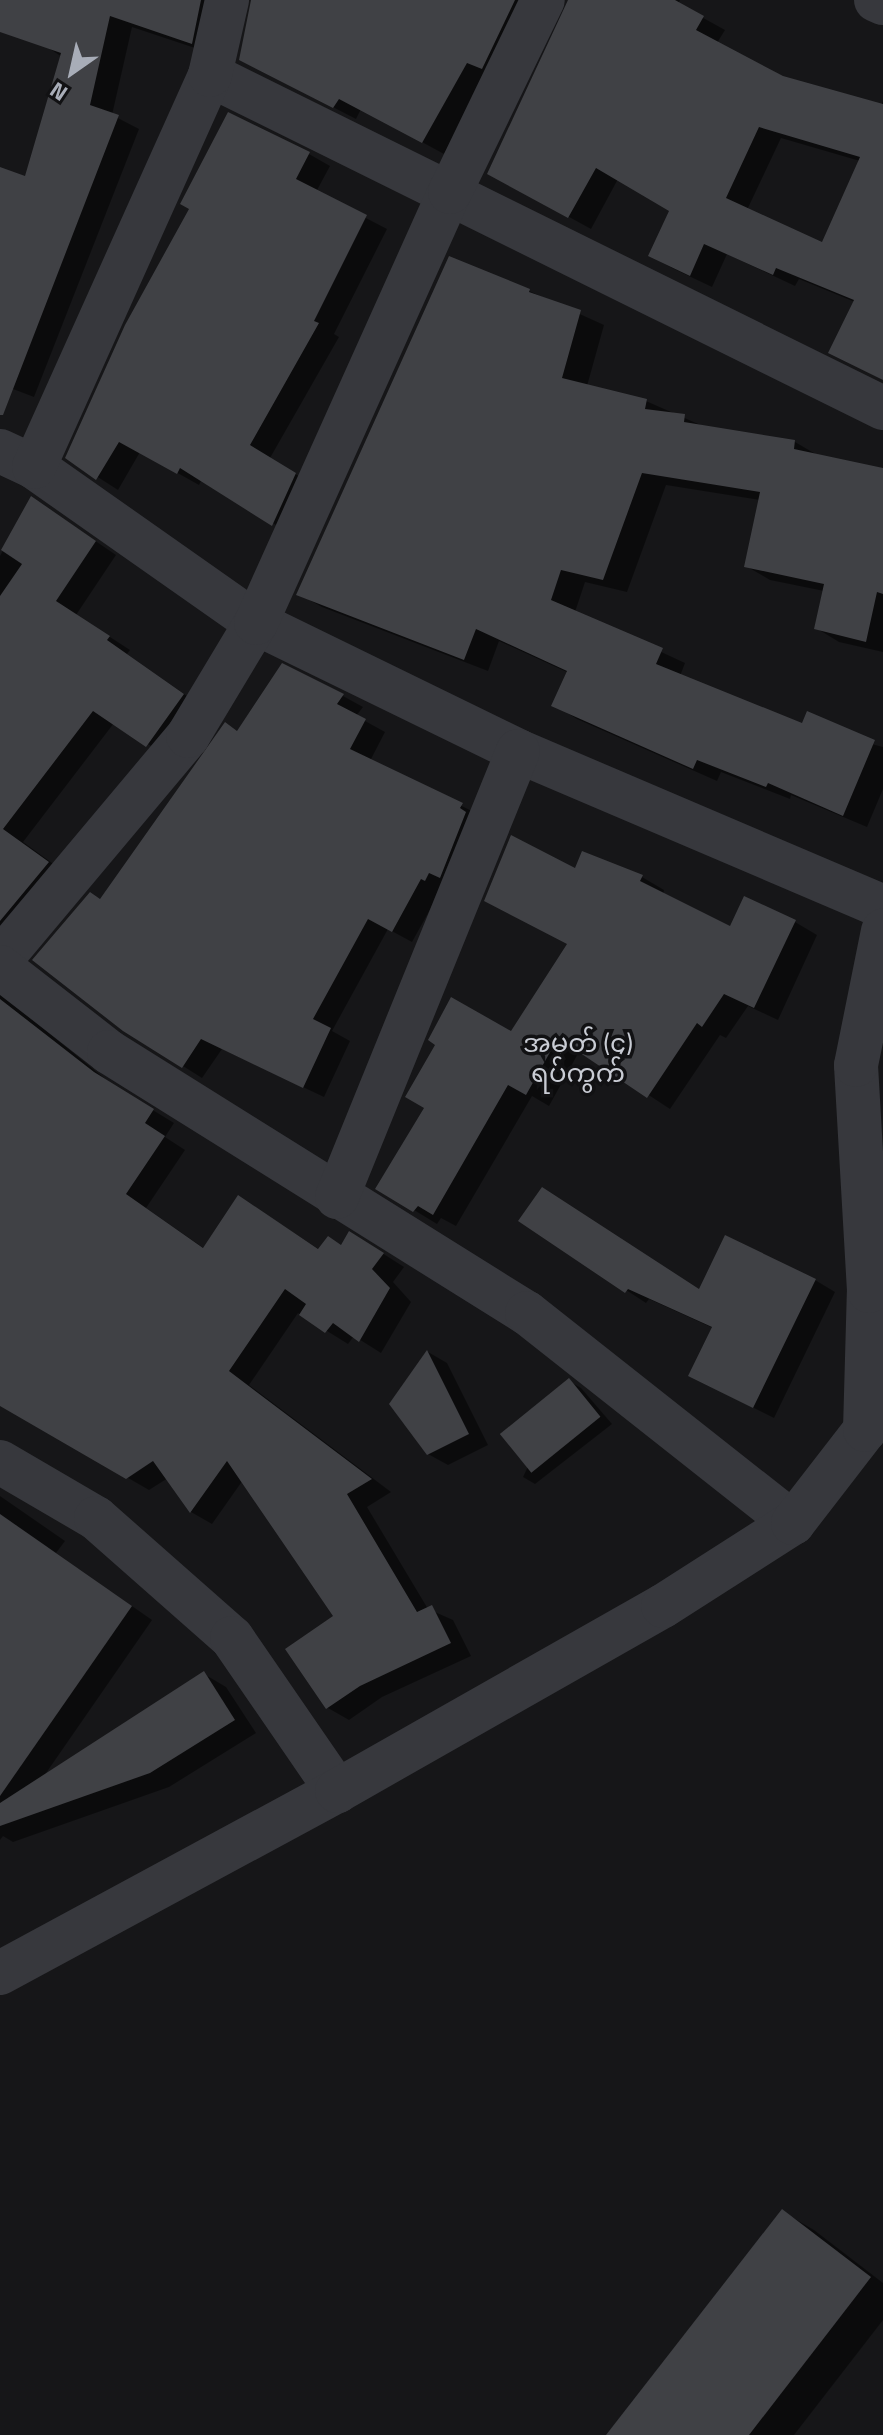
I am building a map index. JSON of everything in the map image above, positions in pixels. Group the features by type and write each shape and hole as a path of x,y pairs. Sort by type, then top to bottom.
{"street":[{"path":"227,0 210,75 17,459 256,623 518,751 883,907"},
{"path":"0,960 188,736 256,623 450,192 543,0"},
{"path":"876,0 883,3"},
{"path":"210,75 883,408"},
{"path":"337,1197 518,751"},
{"path":"0,1973 337,1791 663,1606 793,1523 865,1430 869,1291 856,1065 883,931"},
{"path":"0,967 109,1052 527,1313 793,1523"},
{"path":"0,1462 96,1518 232,1638 337,1791"}],"building":[{"path":"0,0 201,0 192,44 110,16 90,105 119,115 3,415 0,415 0,167 25,176 61,53 0,32"},
{"path":"251,0 515,0 482,69 467,63 422,143 339,99 333,108 239,60"},
{"path":"568,0 675,0 704,16 696,30 783,76 883,104 883,380 828,353 854,300 776,268 773,275 704,244 690,276 648,256 669,211 596,168 568,218 487,174","holes":["759,127 860,157 822,242 726,198"]},
{"path":"228,112 310,152 296,179 367,215 314,321 319,323 250,445 296,473 272,526 180,468 177,474 119,442 96,480 65,458 125,325 189,209 180,204"},
{"path":"449,256 530,289 529,292 581,310 562,378 647,399 645,409 685,414 684,422 795,440 794,449 883,468 883,594 877,592 866,642 814,629 824,584 744,567 760,492 642,473 603,580 561,570 551,600 663,648 656,664 802,723 807,711 875,740 843,816 768,783 766,787 697,760 693,769 551,706 567,671 476,629 464,660 296,595"},
{"path":"31,496 96,541 56,601 110,636 107,640 184,694 146,747 93,711 3,829 49,862 0,921 0,596 22,564 1,550"},
{"path":"282,663 344,694 337,704 366,719 350,749 463,803 460,808 466,812 440,878 429,873 425,881 421,879 392,932 368,919 313,1019 331,1028 303,1088 201,1039 182,1068 123,1031 32,960 90,892 100,899 225,722 237,731"},
{"path":"511,835 575,868 582,851 643,875 640,881 730,926 744,896 796,920 754,1008 724,994 702,1027 697,1023 647,1098 558,1038 526,1095 508,1085 433,1215 418,1206 413,1212 375,1189 424,1108 405,1097 435,1045 428,1040 451,997 511,1031 567,944 484,901"},
{"path":"0,999 94,1072 154,1109 145,1123 165,1136 126,1194 203,1248 238,1195 318,1249 328,1236 341,1245 349,1231 384,1253 372,1269 390,1288 359,1342 333,1323 325,1333 299,1315 306,1304 285,1289 229,1371 372,1479 347,1494 417,1612 432,1605 451,1643 360,1686 326,1709 285,1649 333,1616 227,1461 190,1513 153,1461 126,1479 0,1406"},
{"path":"542,1187 699,1289 725,1235 816,1279 753,1408 688,1376 712,1327 628,1289 625,1293 518,1221"},
{"path":"427,1350 469,1434 427,1455 389,1404"},
{"path":"569,1378 600,1417 531,1473 500,1434"},
{"path":"0,1514 132,1606 0,1796"},
{"path":"204,1671 235,1720 150,1773 0,1826 0,1803"},
{"path":"782,2209 871,2277 749,2435 606,2435"}],"district":[{"name":"အမှတ် (၄) ရပ်ကွက်","path":"578,1058"}]}
